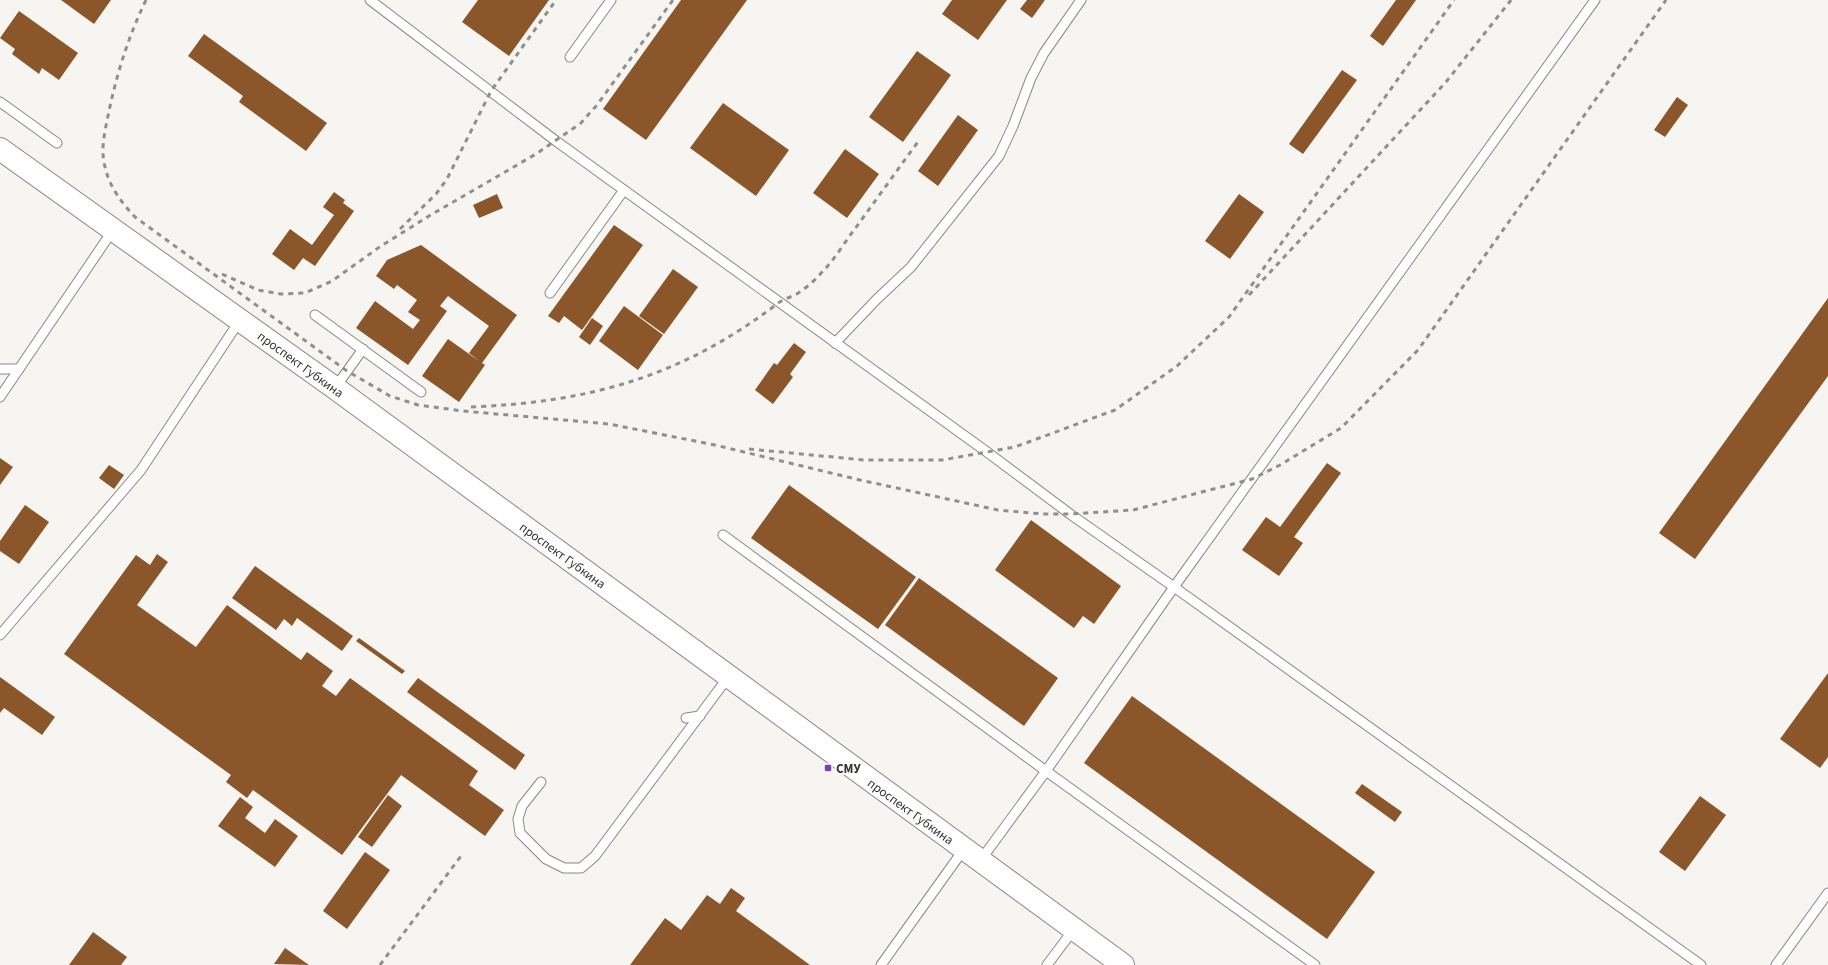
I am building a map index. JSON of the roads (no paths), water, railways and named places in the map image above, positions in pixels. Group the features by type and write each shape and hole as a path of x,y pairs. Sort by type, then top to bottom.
{"main road":[{"name":"проспект Губкина","path":"0,149 335,388 1124,965"}],"lane":[{"path":"370,0 556,141 1070,514 1701,965"},
{"path":"570,57 611,0"},
{"path":"835,343 877,299 911,267 999,156 1013,126 1031,78 1044,53 1081,0"},
{"path":"881,965 972,855 1046,772 1174,587 1595,0"},
{"path":"0,102 57,142"},
{"path":"550,293 624,190"},
{"path":"0,397 114,229"},
{"path":"315,315 421,392"},
{"path":"0,635 141,470 240,320"},
{"path":"335,388 363,349"},
{"path":"0,369 19,369"},
{"path":"723,535 1046,772 1315,965"},
{"path":"541,782 522,806 518,819 520,833 546,859 564,868 581,868 595,856 729,676"},
{"path":"686,718 700,716"},
{"path":"1776,965 1828,893"},
{"path":"1047,965 1074,929"}],"railway":[{"path":"146,0 123,57 111,101 103,145 104,162 108,178 115,192 135,217 347,371 390,396 418,405 463,411 609,424 715,445 860,480 998,510 1043,514 1133,510 1252,479 1280,465 1341,428 1418,350 1666,0"},
{"path":"400,229 436,194 447,179 491,91 556,0"},
{"path":"222,274 258,290 281,294 305,293 332,281 381,246 429,216 536,154 581,123 597,105 673,0"},
{"path":"749,449 864,460 942,460 1015,447 1115,410 1177,366 1229,317 1454,0"},
{"path":"1249,295 1446,82 1511,0"},
{"path":"471,407 556,399 633,381 669,367 705,350 741,329 780,302 798,293 818,276 835,256 920,139"},
{"path":"380,965 461,856"}],"place":[{"name":"СМУ","path":"828,768"}]}
